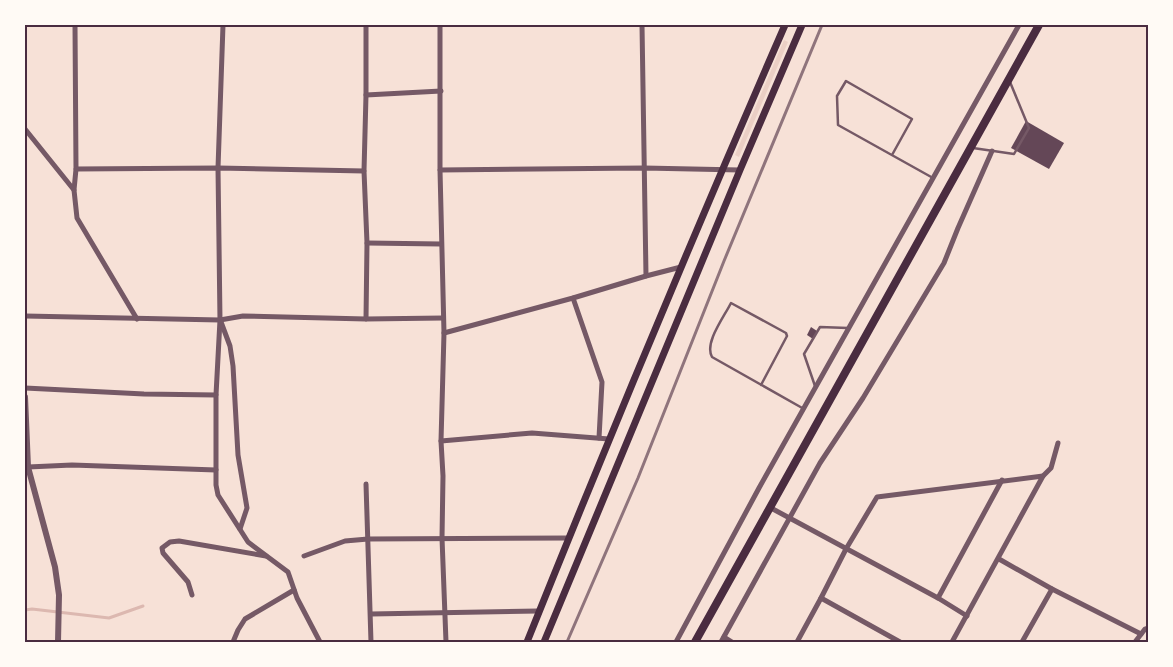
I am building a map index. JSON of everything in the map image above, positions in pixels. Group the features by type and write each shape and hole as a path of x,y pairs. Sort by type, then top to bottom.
{"highway":[{"path":"695,642 1039,25"}],"main road":[{"path":"527,642 609,439 785,25"},
{"path":"544,642 802,25"}],"street":[{"path":"75,25 76,169 74,190 77,218 137,319"},
{"path":"223,25 218,168 220,320 216,395 216,485 218,495 248,542 288,572 294,590 320,642"},
{"path":"366,25 364,171 367,243 366,319"},
{"path":"440,25 440,170 444,333 442,538 446,642"},
{"path":"642,25 646,276"},
{"path":"676,642 1019,25"},
{"path":"366,95 441,91"},
{"path":"25,129 74,190"},
{"path":"732,642 722,639 820,463 863,398 944,263 992,151"},
{"path":"76,169 218,168 364,171"},
{"path":"440,170 644,168 740,170"},
{"path":"367,243 441,244"},
{"path":"444,333 681,267"},
{"path":"574,298 602,382 599,438"},
{"path":"25,316 220,320 243,316 366,319 443,318"},
{"path":"220,320 230,346 232,359 238,455 247,508 240,529"},
{"path":"25,388 144,394 216,395"},
{"path":"25,397 28,468 55,567 59,595 58,642"},
{"path":"442,440 532,433 609,439"},
{"path":"952,642 1043,476 1051,468 1058,443"},
{"path":"28,468 72,465 216,470"},
{"path":"797,642 846,549 877,496 1043,476"},
{"path":"938,598 1002,480"},
{"path":"366,484 371,642"},
{"path":"771,508 791,517 967,616"},
{"path":"304,556 345,542 368,540 569,538"},
{"path":"192,595 188,582 163,553 162,548 165,544 179,541 266,556"},
{"path":"999,559 1052,589 1140,634"},
{"path":"1022,642 1052,589"},
{"path":"233,642 245,620 294,590"},
{"path":"821,598 900,642"},
{"path":"371,614 538,611"},
{"path":"1135,642 1140,634 1148,628"}],"lane":[{"path":"971,148 1014,154 1030,128 1009,79"},
{"path":"892,155 912,119 846,81 838,96 838,125 933,178"},
{"path":"761,385 787,336 786,332 731,303 710,343 709,352 712,357 761,385 804,409"},
{"path":"816,389 804,354 820,327 849,328"}],"shaded area":[{"path":"784,40 788,42 739,157 735,155"}],"building":[{"path":"1026,121 1064,143 1049,169 1011,148"},
{"path":"811,327 817,331 813,339 807,335"}],"waterway":[{"path":"25,610 32,609 109,618 143,606"}],"railway":[{"path":"567,642 638,478 724,261 822,25"}]}
